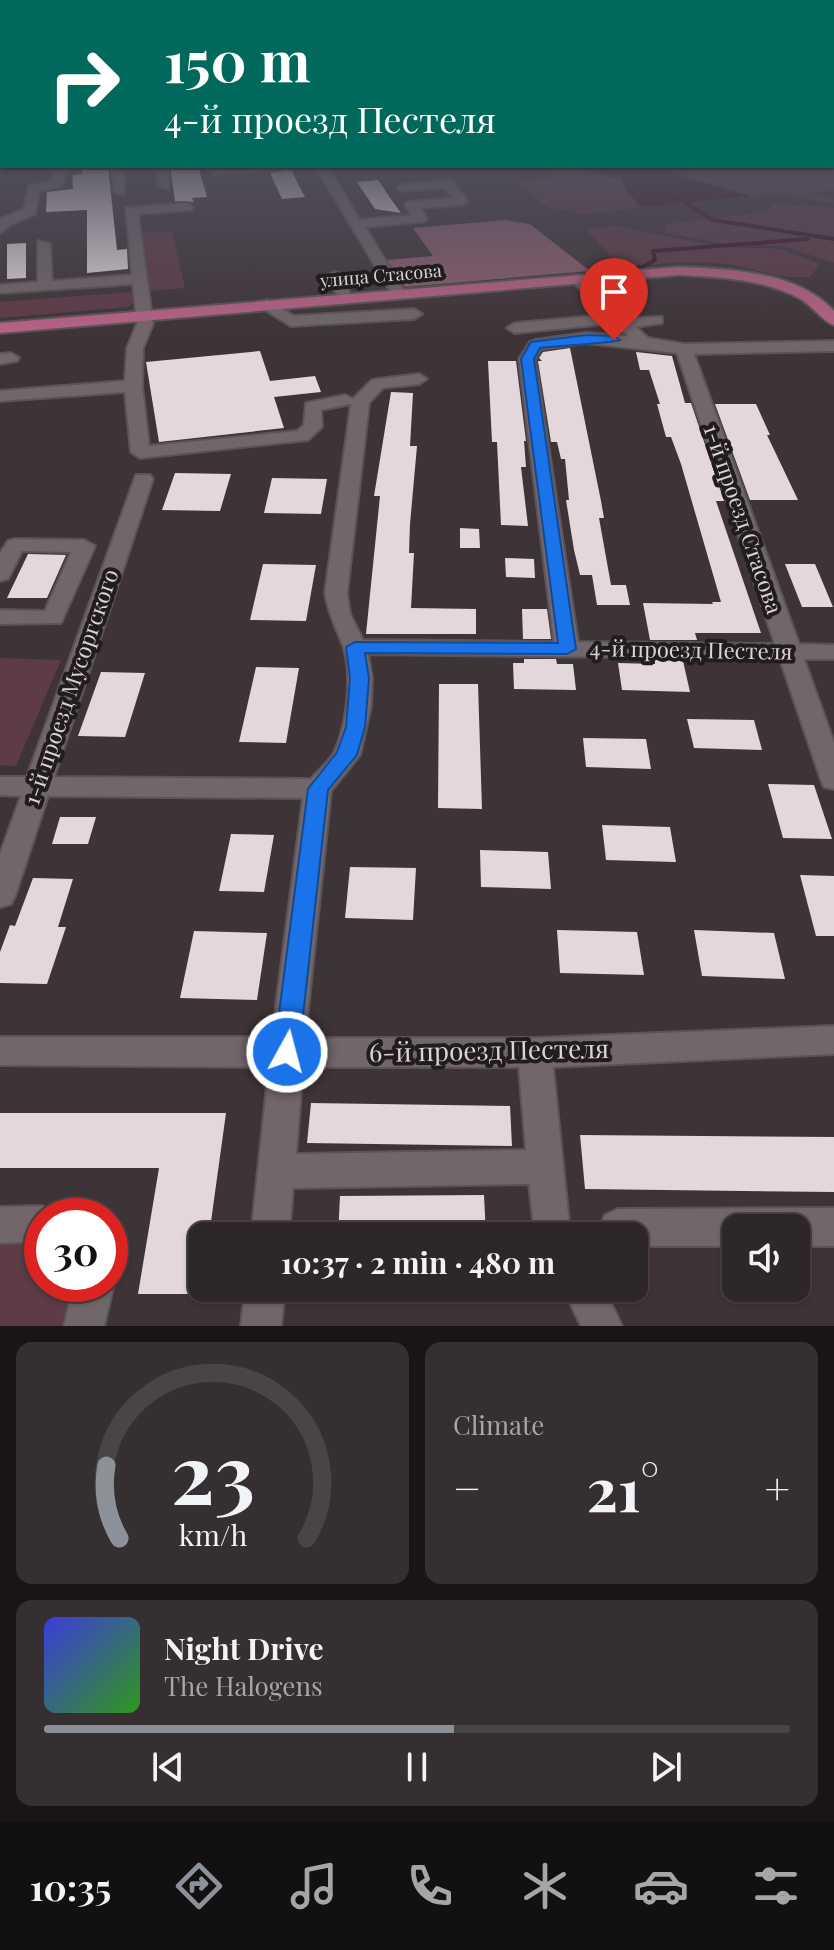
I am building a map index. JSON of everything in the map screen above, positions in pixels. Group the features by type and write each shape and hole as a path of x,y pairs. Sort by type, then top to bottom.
{"main road":[{"name":"улица Стасова","path":"0,328 679,271 720,273 765,281 802,294 834,320"}],"street":[{"path":"0,229 5,222 30,211"},
{"path":"133,211 145,324 132,364 140,452 302,436 313,427 312,407 345,400"},
{"path":"350,211 377,263 399,294"},
{"path":"355,224 421,218 416,211"},
{"path":"115,226 133,225"},
{"path":"43,244 45,285"},
{"path":"0,289 113,275 139,279"},
{"path":"334,276 346,299"},
{"path":"578,279 643,342"},
{"path":"267,305 291,321 414,314"},
{"path":"572,308 604,305"},
{"path":"515,328 657,320"},
{"path":"567,649 527,359 536,345 586,338 684,349 834,346"},
{"name":"1-й проезд Стасова","path":"684,349 834,780"},
{"path":"271,1222 287,1052 318,789 347,755 356,727 360,678 355,647 339,614 336,593 360,402 378,384 419,379"},
{"path":"0,396 133,386"},
{"name":"1-й проезд Мусоргского","path":"0,896 143,479"},
{"path":"0,574 15,545 84,546 53,618 0,617"},
{"name":"4-й проезд Пестеля","path":"355,647 834,652"},
{"path":"0,786 318,789"},
{"name":"6-й проезд Пестеля","path":"0,1051 535,1053 834,1040"},
{"path":"535,1053 550,1222"},
{"path":"276,1171 545,1167"},
{"path":"0,1225 24,1224"},
{"path":"648,1228 834,1227"},
{"path":"84,1326 90,1302"},
{"path":"261,1326 264,1302"},
{"path":"590,1302 602,1326"}],"shaded area":[{"path":"573,211 612,211 580,215"},
{"path":"834,211 834,263 783,246 725,244 664,233 666,224 765,212"},
{"path":"505,220 530,224 590,271 405,287 387,260 433,256 413,228"},
{"path":"616,226 724,247 782,249 820,264 810,277 785,276 705,262 622,268 586,230"},
{"path":"172,231 185,288 150,291 139,233"},
{"path":"131,292 134,302 128,307 0,318 0,302"},
{"path":"0,658 61,660 16,766 0,765"},
{"path":"0,1237 24,1237 24,1302 80,1302 75,1326 0,1326"}],"building":[{"path":"87,211 113,211 117,250 127,249 128,269 87,273"},
{"path":"26,243 26,278 7,279 7,244"},
{"path":"570,348 604,518 599,518 611,585 626,585 630,605 597,605 592,575 580,575 574,550 566,500 569,500 565,459 561,459 557,442 551,442 538,361 542,361 539,358 543,352"},
{"path":"260,351 270,381 315,376 321,392 274,397 284,428 159,442 146,362"},
{"path":"636,352 672,356 685,403 691,403 724,501 716,501 761,633 695,633 697,640 650,640 643,603 721,602 681,464 671,437 666,437 649,370 640,370"},
{"path":"488,361 516,361 526,441 526,467 521,467 528,526 501,525 497,442 492,442"},
{"path":"391,392 413,393 410,446 417,446 410,524 409,553 414,553 411,608 476,609 476,634 366,634 380,496 374,496"},
{"path":"715,404 756,404 798,500 750,500"},
{"path":"175,473 231,474 220,511 162,510"},
{"path":"272,478 327,479 321,514 264,513"},
{"path":"460,528 479,529 480,548 460,548"},
{"path":"28,554 66,555 47,598 7,598"},
{"path":"505,558 534,559 535,578 506,577"},
{"path":"263,564 316,565 306,621 250,620"},
{"path":"785,564 815,564 833,607 802,607"},
{"path":"522,609 547,609 551,639 523,639"},
{"path":"524,659 556,659 557,664 573,664 576,690 514,689 513,663 524,663"},
{"path":"655,660 683,661 690,692 622,690 618,663 655,664"},
{"path":"256,667 299,668 286,743 239,742"},
{"path":"101,672 145,673 125,737 78,736"},
{"path":"439,684 478,684 482,809 438,808"},
{"path":"687,719 754,720 762,750 694,748"},
{"path":"583,738 646,739 651,769 586,767"},
{"path":"768,784 814,785 832,839 783,838"},
{"path":"60,817 96,817 88,844 52,844"},
{"path":"602,825 670,827 676,862 606,860"},
{"path":"231,834 274,835 264,892 219,891"},
{"path":"480,850 548,852 551,889 481,887"},
{"path":"350,867 416,868 413,920 345,918"},
{"path":"800,875 834,876 834,936 816,936"},
{"path":"33,878 73,879 58,927 66,927 47,984 0,983 0,952 10,925 15,926"},
{"path":"557,930 637,932 644,975 560,973"},
{"path":"694,930 774,933 785,979 702,976"},
{"path":"194,931 267,933 257,1000 180,998"},
{"path":"311,1103 510,1106 512,1146 307,1143"},
{"path":"0,1113 226,1113 211,1222 188,1222 188,1294 138,1294 159,1168 0,1168"},
{"path":"580,1135 834,1137 834,1192 585,1189"},
{"path":"484,1195 485,1222 339,1222 340,1196"}],"waterway":[{"path":"698,211 712,220 834,239"},
{"path":"620,269 642,267 655,260 653,251 808,239"}],"route":[{"path":"287,1052 318,789 347,755 356,727 360,678 355,647 567,649 527,359 536,345 586,338 614,340"}]}
